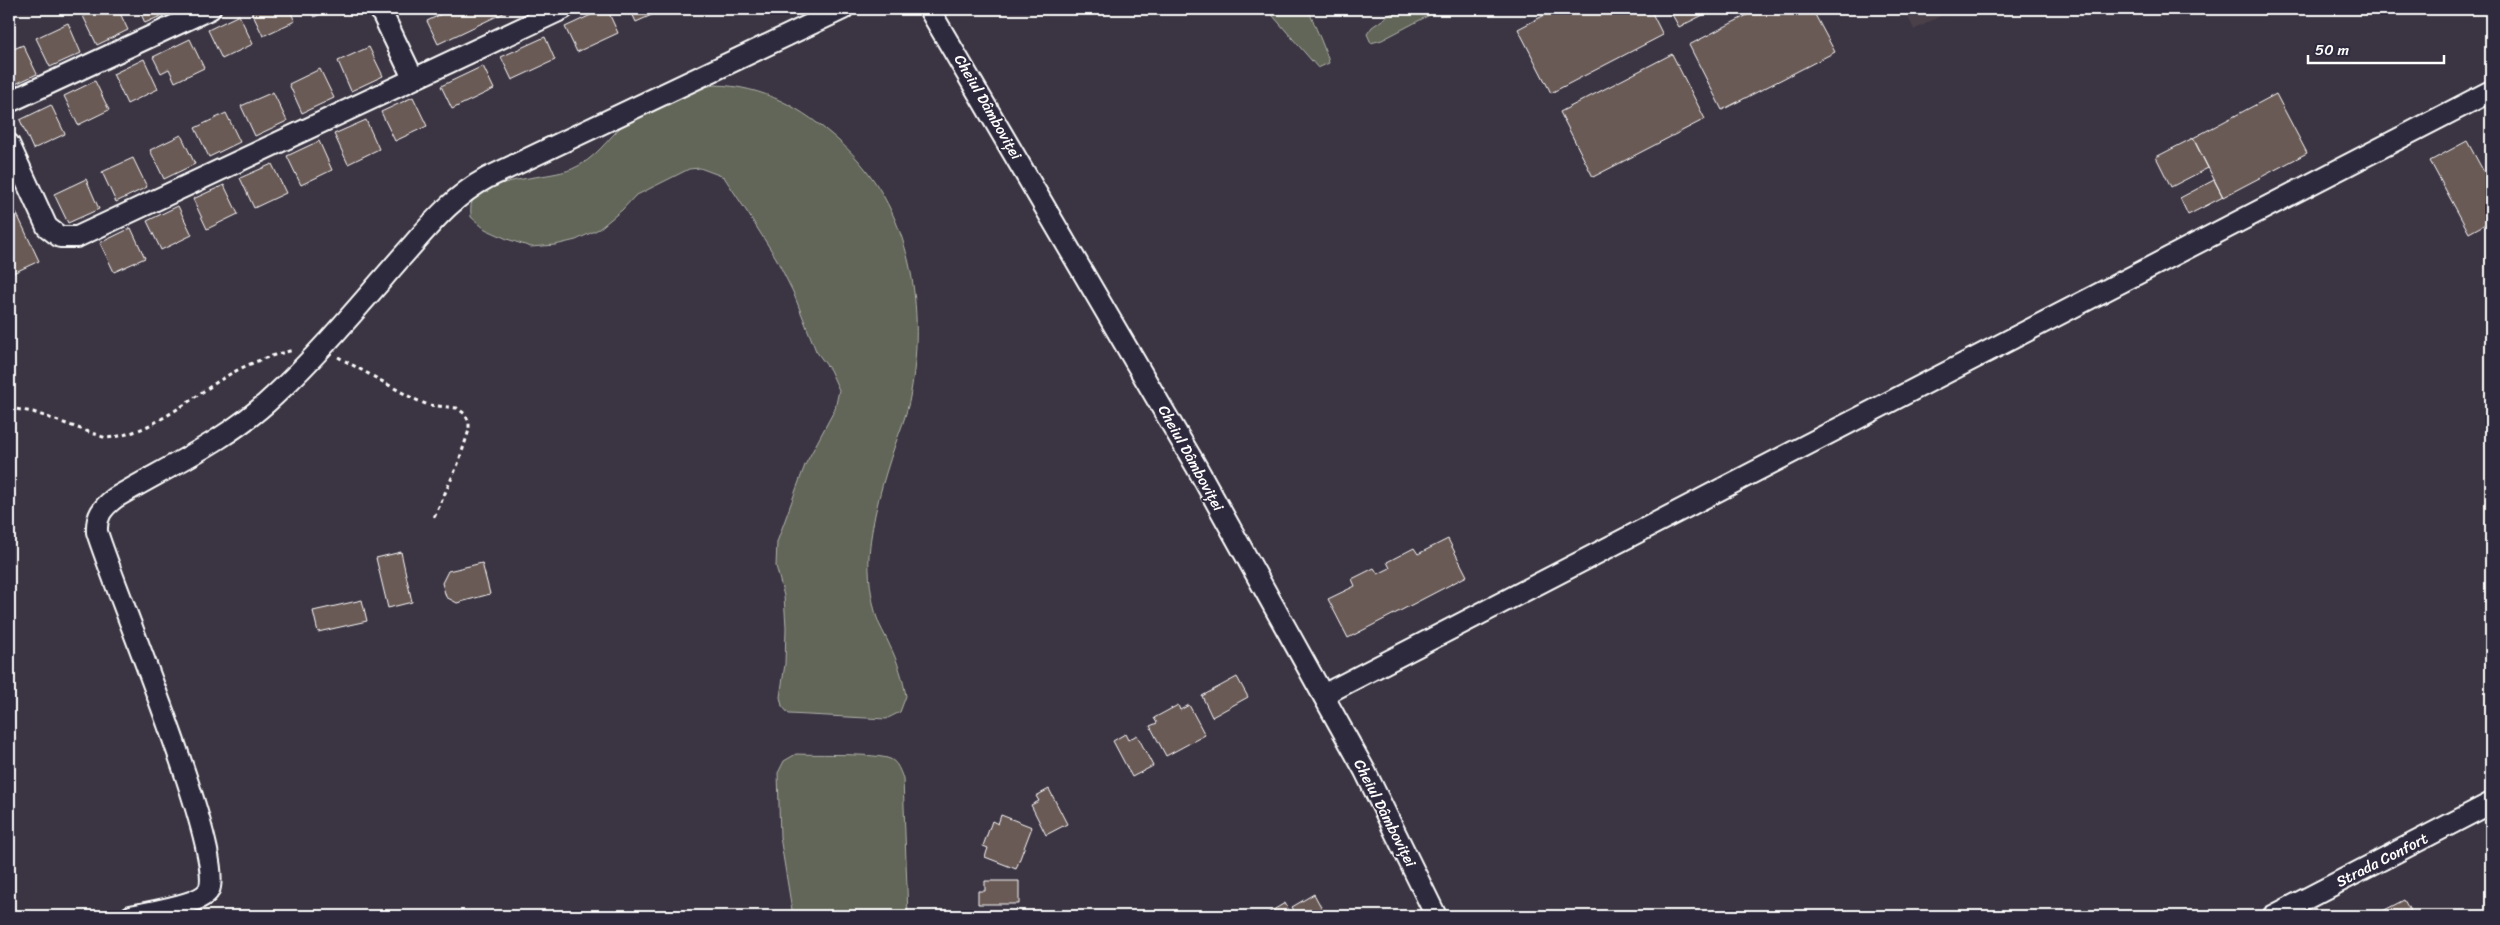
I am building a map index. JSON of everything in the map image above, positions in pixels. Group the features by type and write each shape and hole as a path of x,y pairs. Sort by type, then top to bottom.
{"street":[{"path":"9,102 210,9"},
{"path":"380,9 413,78"},
{"path":"9,144 47,227 60,238 77,237 562,9"},
{"path":"131,916 199,900 209,889 211,872 194,798 100,542 97,523 102,509 115,498 204,448 245,420 273,397 321,348 448,205 471,187 842,9"},
{"name":"Cheiul Dâmboviței","path":"929,9 1140,366 1324,695 1390,820 1436,916"},
{"path":"1324,695 2491,91"},
{"name":"Strada Confort","path":"2273,916 2491,803"}],"path":[{"path":"9,408 33,412 106,438 118,437 137,431 196,397 229,375 261,360 298,349 321,348 414,399 428,404 457,408 465,414 469,430 458,464 433,520"}],"shaded area":[{"path":"1904,9 1954,9 1914,30"}],"green space":[{"path":"1267,9 1308,9 1329,63 1318,68"},
{"path":"1398,9 1441,9 1382,40 1371,43 1367,34 1372,27"},
{"path":"714,85 732,86 766,94 811,118 839,141 864,167 883,196 898,227 908,261 914,296 916,331 914,367 908,407 879,499 869,555 870,585 876,615 898,664 906,696 900,712 886,719 789,714 782,706 780,697 785,664 786,627 784,596 776,566 777,542 805,465 835,409 839,390 830,370 816,351 793,292 776,258 724,177 700,168 689,169 635,196 622,210 599,229 576,240 555,245 531,247 507,239 485,229 471,217 472,202 479,194 490,188 503,183 572,169 588,160 619,128 633,117 668,100"},
{"path":"796,754 883,757 893,760 897,765 903,778 908,916 793,916 780,837 778,773 784,761"}],"building":[{"path":"98,9 118,9 128,30 97,45 83,16"},
{"path":"139,9 176,9 145,23"},
{"path":"250,9 289,9 295,21 263,36"},
{"path":"310,9 331,9 314,17"},
{"path":"452,9 512,9 438,44 427,21"},
{"path":"607,9 618,33 577,52 565,27"},
{"path":"630,9 665,9 636,22"},
{"path":"1556,9 1650,9 1663,35 1551,93 1518,29"},
{"path":"1669,9 1715,9 1679,27"},
{"path":"1759,9 1812,9 1835,52 1722,110 1689,45"},
{"path":"239,15 253,44 222,59 208,30"},
{"path":"68,23 81,53 50,67 36,38"},
{"path":"545,37 555,60 512,80 501,57"},
{"path":"190,39 204,68 175,82 169,69 161,73 153,57"},
{"path":"23,45 37,74 9,87 9,51"},
{"path":"369,47 383,76 351,91 338,61"},
{"path":"1672,54 1705,119 1593,177 1560,112"},
{"path":"144,59 158,89 127,104 113,74"},
{"path":"483,66 494,89 452,109 441,86"},
{"path":"320,69 334,98 302,113 289,84"},
{"path":"95,81 109,110 78,125 64,96"},
{"path":"273,92 287,121 255,136 241,106"},
{"path":"2276,94 2307,153 2223,197 2193,138"},
{"path":"413,97 427,126 395,141 381,112"},
{"path":"51,105 65,134 33,149 20,120"},
{"path":"226,113 240,142 209,157 195,128"},
{"path":"366,120 379,149 348,164 334,134"},
{"path":"181,135 195,164 164,179 150,150"},
{"path":"2193,138 2208,168 2171,187 2156,157"},
{"path":"319,141 332,170 301,185 287,156"},
{"path":"2467,141 2491,185 2491,221 2469,233 2430,161"},
{"path":"133,158 147,187 116,202 102,172"},
{"path":"272,164 286,193 254,208 240,178"},
{"path":"86,179 99,209 68,223 54,194"},
{"path":"2214,180 2223,197 2188,215 2180,198"},
{"path":"224,185 238,214 207,229 193,199"},
{"path":"9,197 39,261 11,274 9,269"},
{"path":"178,206 192,235 161,250 147,221"},
{"path":"131,228 145,258 114,272 100,243"},
{"path":"1448,539 1467,576 1348,638 1328,599 1355,586 1352,579 1374,568 1378,574 1390,568 1387,562 1414,548 1418,554"},
{"path":"401,552 412,602 388,608 376,558"},
{"path":"482,563 490,594 457,603 446,597 442,583 448,571"},
{"path":"362,600 367,621 318,632 313,611"},
{"path":"1237,677 1248,697 1212,717 1202,696"},
{"path":"1178,705 1180,710 1189,705 1205,735 1166,756 1150,726 1157,723 1154,718"},
{"path":"1125,734 1128,740 1137,735 1153,766 1132,777 1113,741"},
{"path":"1049,789 1067,824 1046,835 1031,805 1039,801 1036,796"},
{"path":"1001,815 1032,827 1016,869 985,857 988,848 983,846 992,821 998,824"},
{"path":"985,881 1019,881 1019,904 978,904 978,891 985,891"},
{"path":"1314,894 1326,916 1297,916 1292,907"},
{"path":"2404,900 2413,916 2373,916"},
{"path":"1285,903 1292,916 1263,916"}]}
